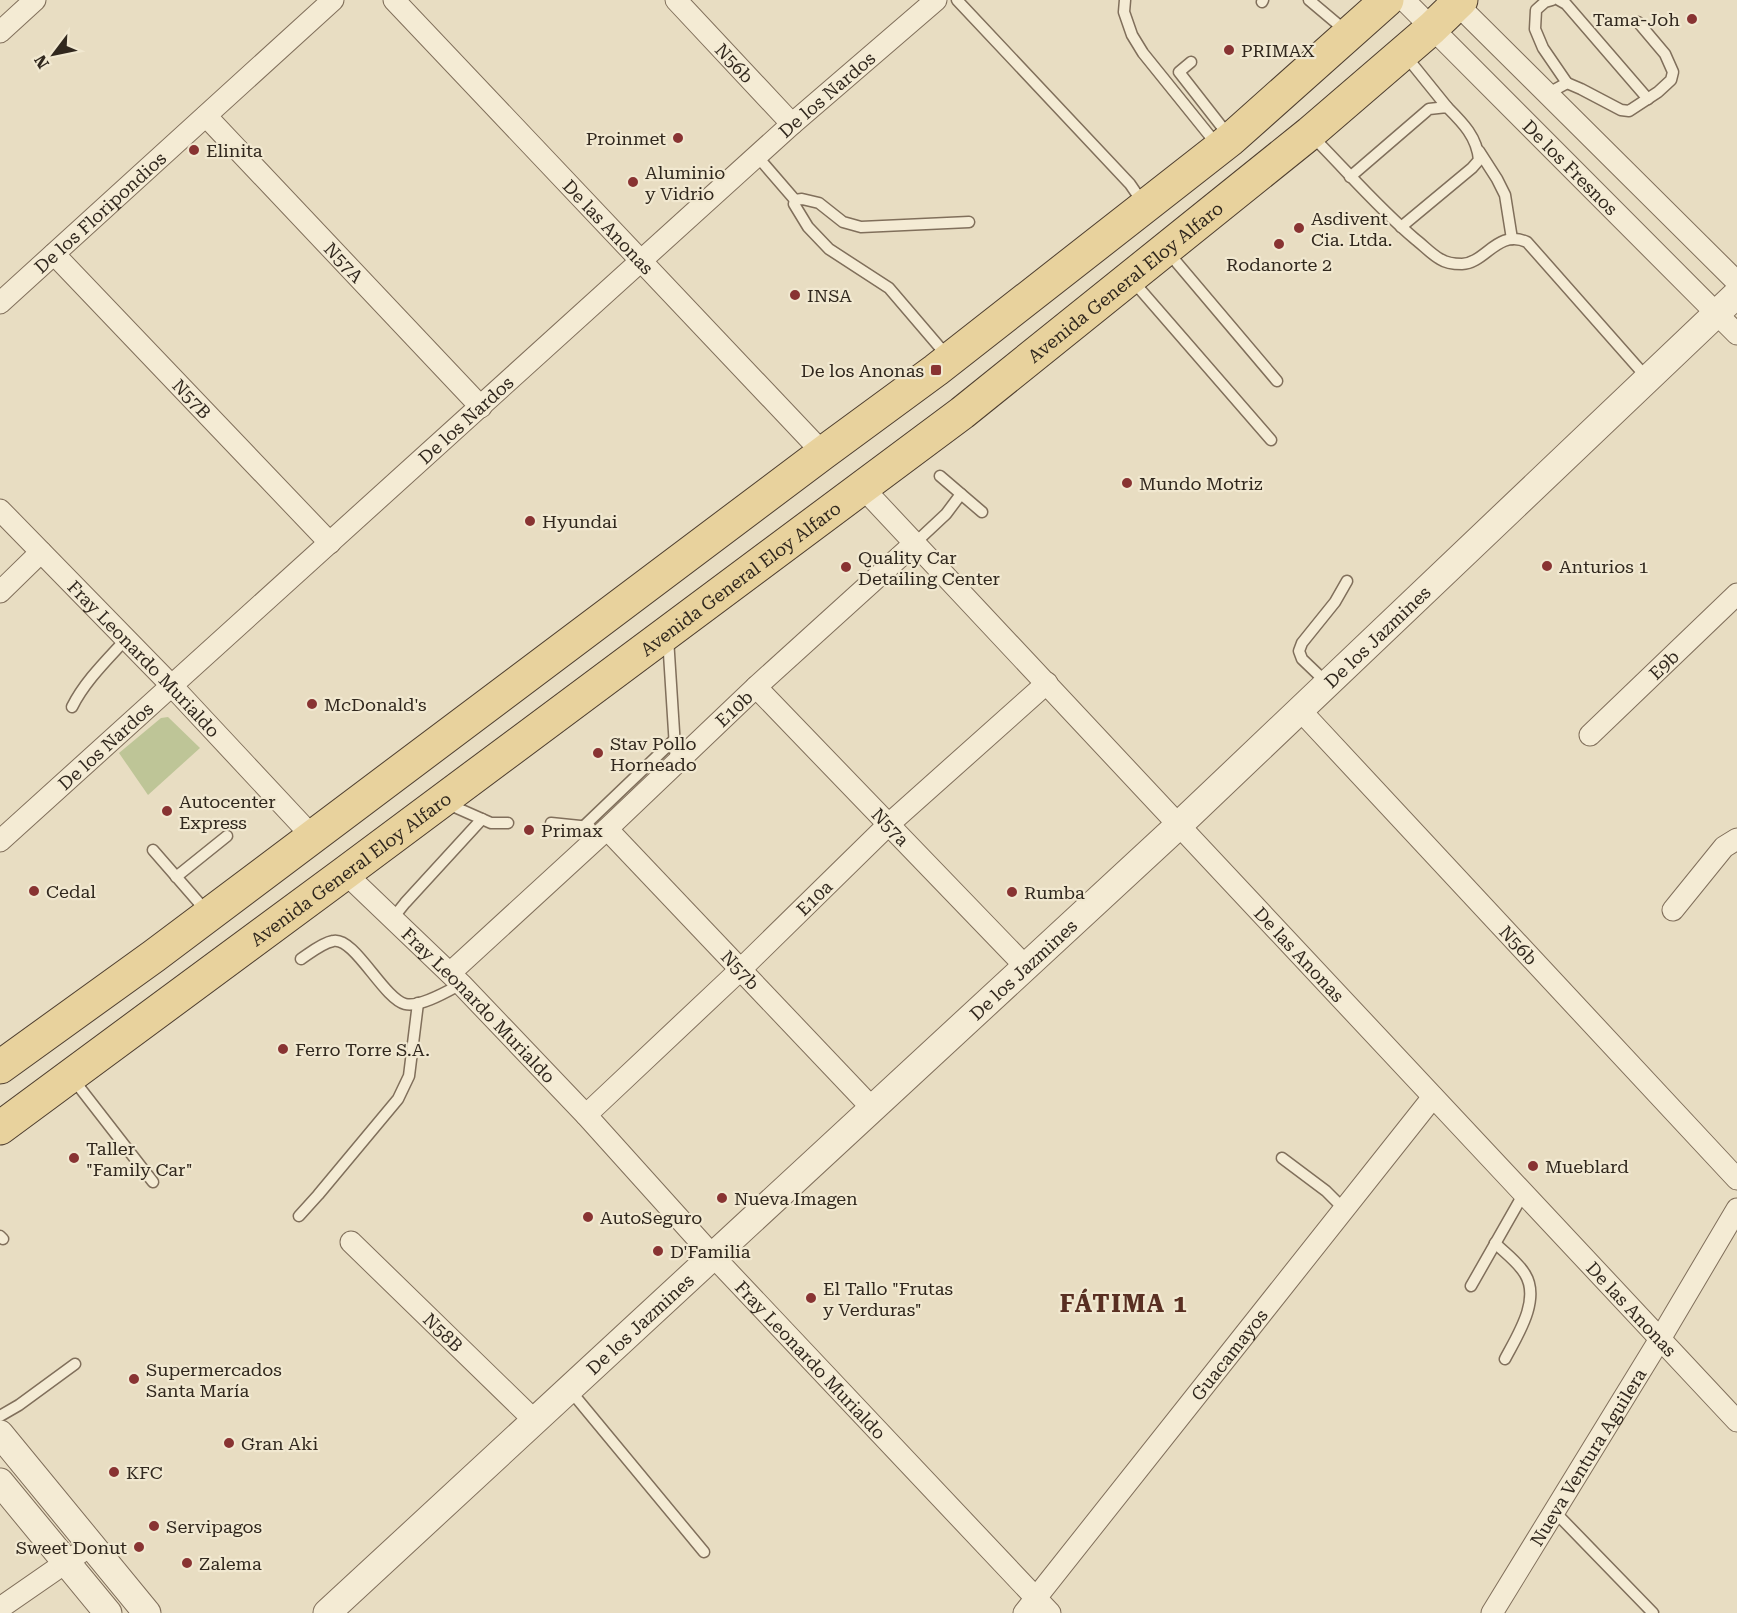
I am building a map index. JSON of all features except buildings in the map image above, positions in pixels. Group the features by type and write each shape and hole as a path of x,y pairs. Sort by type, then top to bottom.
{"main road":[{"path":"0,1067 208,915 950,359 1225,143 1387,0"},
{"name":"Avenida General Eloy Alfaro","path":"0,1128 962,413 1310,133 1432,28 1457,1"}],"street":[{"path":"0,32 35,0"},
{"name":"De los Floripondios","path":"0,303 333,0"},
{"name":"De las Anonas","path":"394,0 823,453"},
{"name":"N56b","path":"676,0 792,124"},
{"name":"De los Nardos","path":"0,841 792,124 936,0"},
{"name":"De los Fresnos","path":"1404,0 1737,334"},
{"name":"De los Fresnos","path":"1457,1 1547,94 1737,282"},
{"name":"N57A","path":"206,116 481,407"},
{"name":"N57B","path":"54,254 330,543"},
{"name":"De los Jazmines","path":"327,1613 1179,825 1737,294"},
{"name":"De las Anonas","path":"862,487 1737,1421"},
{"name":"Fray Leonardo Murialdo","path":"0,510 172,686 312,836"},
{"name":"E10b","path":"455,978 756,687 915,543"},
{"path":"0,592 41,552"},
{"name":"E9b","path":"1590,735 1737,594"},
{"name":"E10a","path":"586,1115 740,970 889,824 1047,683"},
{"name":"N57a","path":"756,687 1025,966"},
{"name":"N56b","path":"1300,710 1737,1179"},
{"name":"N57b","path":"607,829 873,1109"},
{"path":"1673,910 1724,847 1737,839"},
{"name":"Fray Leonardo Murialdo","path":"345,873 455,978 586,1115 1037,1608"},
{"name":"Guacamayos","path":"1037,1608 1433,1097"},
{"name":"Nueva Ventura Aguilera","path":"1492,1613 1737,1209"},
{"name":"N58B","path":"351,1242 535,1421"},
{"path":"0,1434 147,1613"},
{"path":"0,1482 108,1613"},
{"path":"0,1608 91,1545"}],"lane":[{"path":"957,0 1130,184 1145,205"},
{"path":"1125,0 1124,12 1137,44 1225,143"},
{"path":"1309,0 1350,34"},
{"path":"1552,0 1545,2 1536,10 1534,29 1543,48 1567,84 1621,110 1629,111 1658,92 1671,80 1673,72 1665,54 1638,22"},
{"path":"1559,0 1566,4 1648,99"},
{"path":"1403,52 1472,136 1497,178 1505,195 1512,239"},
{"path":"1191,62 1179,72 1225,143"},
{"path":"1547,94 1567,84"},
{"path":"1350,177 1430,109 1447,107"},
{"path":"1310,133 1350,177 1401,227 1440,259 1469,264 1497,245 1512,239 1517,238 1527,242 1648,380"},
{"path":"1401,227 1472,168 1479,160 1478,149"},
{"path":"757,156 795,200 795,206 808,227 829,249 890,288 950,359"},
{"path":"795,200 802,199 819,203 843,222 861,227 969,222"},
{"path":"1166,249 1277,381"},
{"path":"1130,278 1271,440"},
{"path":"940,476 982,512"},
{"path":"915,543 946,514 961,494"},
{"path":"1327,684 1302,659 1299,651 1302,643 1335,602 1347,581"},
{"path":"668,633 676,763"},
{"path":"72,707 98,670 126,639"},
{"path":"584,826 675,739"},
{"path":"442,801 491,823 508,823"},
{"path":"393,918 482,819"},
{"path":"551,823 607,829"},
{"path":"176,877 227,836"},
{"path":"153,850 200,902 208,915"},
{"path":"301,959 334,940 343,942 390,994 405,1004 431,1000 455,978"},
{"path":"299,1216 398,1099 409,1076 418,1003"},
{"path":"70,1076 153,1182"},
{"path":"1282,1158 1326,1191 1344,1209"},
{"path":"1471,1286 1524,1193"},
{"path":"1495,1243 1526,1275 1530,1287 1529,1311 1505,1359"},
{"path":"0,1416 75,1364"},
{"path":"569,1389 704,1552"},
{"path":"1554,1511 1653,1613"}],"green space":[{"path":"168,717 200,748 148,795 119,753 161,718"}],"place":[{"name":"Tama-Joh","path":"1692,19"},
{"name":"PRIMAX","path":"1229,50"},
{"name":"Proinmet","path":"678,138"},
{"name":"Elinita","path":"194,150"},
{"name":"Aluminio y Vidrio","path":"633,182"},
{"name":"Asdivent Cia. Ltda.","path":"1299,228"},
{"name":"Rodanorte 2","path":"1279,244"},
{"name":"INSA","path":"795,295"},
{"name":"De los Anonas","path":"936,370"},
{"name":"Mundo Motriz","path":"1127,483"},
{"name":"Hyundai","path":"530,521"},
{"name":"Anturios 1","path":"1547,566"},
{"name":"Quality Car Detailing Center","path":"846,567"},
{"name":"McDonald's","path":"312,704"},
{"name":"Stav Pollo Horneado","path":"598,753"},
{"name":"Autocenter Express","path":"167,811"},
{"name":"Primax","path":"529,830"},
{"name":"Cedal","path":"34,891"},
{"name":"Rumba","path":"1012,892"},
{"name":"Ferro Torre S.A.","path":"283,1049"},
{"name":"Taller \"Family Car\"","path":"74,1158"},
{"name":"Mueblard","path":"1533,1166"},
{"name":"Nueva Imagen","path":"722,1198"},
{"name":"AutoSeguro","path":"588,1217"},
{"name":"D'Familia","path":"658,1251"},
{"name":"El Tallo \"Frutas y Verduras\"","path":"811,1298"},
{"name":"Supermercados Santa María","path":"134,1379"},
{"name":"Gran Aki","path":"229,1443"},
{"name":"KFC","path":"114,1472"},
{"name":"Servipagos","path":"154,1526"},
{"name":"Sweet Donut","path":"139,1547"},
{"name":"Zalema","path":"187,1563"}],"district":[{"name":"FÁTIMA 1","path":"1124,1304"}]}
